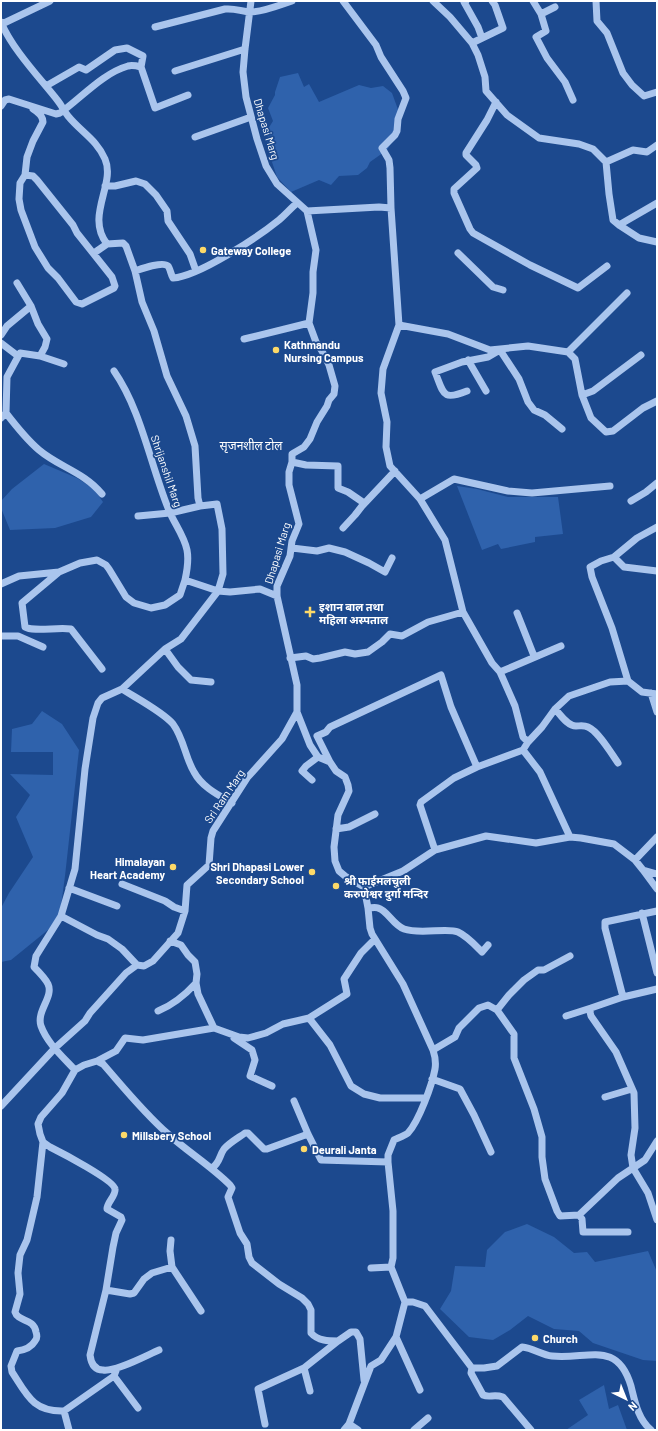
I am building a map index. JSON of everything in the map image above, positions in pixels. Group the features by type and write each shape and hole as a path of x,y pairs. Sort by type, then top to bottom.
{"street":[{"path":"50,1 1,23 8,37 59,102 64,111 101,150 108,167 99,219 102,236 108,244"},
{"name":"Dhapasi Marg","path":"185,580 218,591 230,592 260,589 277,596 277,586 290,556 292,541 299,524 289,485 289,472 292,462 292,454 304,447 310,439 329,400 334,394 335,386 328,364 316,342 309,323 314,293 313,272 316,250 307,211 277,184 266,166 246,97 244,72 245,49 252,1"},
{"path":"155,27 225,9 234,8 251,12 292,1"},
{"path":"343,1 376,45 381,57 398,81 406,98 399,114 396,131 382,148 389,160 390,168 391,208 399,325 383,368 381,393 387,422 386,447 390,466 420,499 445,540 463,612 492,662 500,672 515,706 523,737 528,742"},
{"path":"433,1 450,17 472,43 478,55 485,77 486,91 507,115 539,138 579,144 592,149 606,162 613,220 639,238 657,242"},
{"path":"466,1 464,2 478,27 482,38"},
{"path":"472,43 503,28 495,5 492,1"},
{"path":"533,1 541,14 546,31 536,37 547,58 565,82 573,100"},
{"path":"596,1 597,21 607,32 623,73 632,85 644,96 657,92"},
{"path":"541,14 555,7"},
{"path":"46,86 79,67 86,70 115,50 127,48 143,56 140,67 154,108 188,95"},
{"path":"176,71 245,49"},
{"path":"1,106 5,100 9,99 28,106 60,114 88,89 112,73 130,65 140,67"},
{"path":"496,102 487,120 466,153 477,168 454,189 470,229 473,233 530,265 578,288 607,266"},
{"path":"25,175 33,176 37,180 73,225 77,233 112,277 115,286 114,288 82,304 76,302 62,283 48,268 35,247 19,199 20,183 25,175 27,156 43,119 38,112 28,106"},
{"path":"195,137 251,117"},
{"path":"606,162 633,150 647,152 657,145"},
{"path":"105,186 115,186 136,181 145,184 156,195 167,211 168,221 190,254 196,271"},
{"path":"135,271 155,265 165,264 168,266 173,278 178,278 208,266 279,220 297,203"},
{"path":"619,225 657,203"},
{"path":"307,211 379,207 391,208"},
{"path":"94,253 108,244 123,243 126,246 135,271 142,302 154,330 167,376 186,416 195,446 198,498 200,506"},
{"path":"458,252 493,287 503,290"},
{"path":"17,283 31,306 46,339 45,347 40,356"},
{"path":"568,352 627,293"},
{"path":"1,335 7,326 31,306"},
{"path":"244,339 309,323"},
{"path":"399,325 448,334 490,350 528,346 568,352 575,359 582,395 591,418 606,432 613,431 643,408 657,401"},
{"path":"1,343 18,356"},
{"path":"467,391 455,396 447,395 444,393 435,372 468,360 488,358 500,350"},
{"path":"500,350 520,379 528,402 534,410 545,415 562,429"},
{"path":"64,364 40,356 20,353 6,377 3,415 39,450 94,484 102,494"},
{"path":"582,395 593,390 641,355"},
{"path":"468,360 486,391"},
{"name":"Shrijanshil Marg","path":"114,371 122,382 141,429 170,513 184,539 187,551 185,580"},
{"path":"292,462 306,465 338,466 338,488 348,492 364,503"},
{"path":"343,528 364,503 395,471"},
{"path":"420,499 454,479 508,491 532,493 610,486"},
{"path":"631,501 657,483"},
{"path":"76,1070 55,1048 43,1030 40,1019 43,1006 50,994 49,984 34,967 36,956 62,916 75,869 85,769 93,718 98,703 102,698 122,689 165,649 181,638 218,591 223,574 222,529 217,504 200,506 170,513 138,516"},
{"path":"657,527 637,538 614,557 601,561 590,567 592,577 612,628 628,681 642,692 654,693 657,712"},
{"path":"292,548 317,551 329,548 345,552 385,572 392,558"},
{"path":"614,557 624,567 657,571"},
{"path":"102,668 71,629 62,628 29,630 25,627 22,603 59,572 80,563 97,560 109,569 126,597 134,603 151,608 165,606 180,595 185,580"},
{"path":"1,584 19,576 59,572"},
{"path":"277,596 297,685 297,712 310,745 318,756 330,762"},
{"path":"290,658 306,656 320,658 345,652 354,654 368,652 390,634 402,636 428,622 463,612"},
{"path":"517,613 534,656"},
{"path":"1,636 18,636 43,647"},
{"path":"500,672 534,656 561,646"},
{"path":"165,649 178,667 191,680 211,682"},
{"path":"478,767 451,707 441,675 330,728 318,736 330,762 336,771 345,777 349,791 338,815 336,829 334,847 335,860 339,871 345,876 364,886 403,871 435,850 486,836 536,843 570,838 581,838 614,844 635,860 657,888"},
{"path":"435,850 420,805 421,802 454,778 522,750 555,709 569,696 610,682 628,681"},
{"path":"122,689 163,715 172,723 180,734 194,772 202,784 232,804"},
{"path":"555,709 570,724 588,727 597,735 618,763"},
{"name":"Sri Ram Marg","path":"137,965 144,966 153,961 178,933 185,911 187,885 209,865 213,831 232,804 247,778 282,739 297,712"},
{"path":"522,750 540,772 570,838"},
{"path":"312,780 302,771 318,756"},
{"path":"336,829 349,827 375,814"},
{"path":"635,860 657,837"},
{"path":"642,870 657,874"},
{"path":"122,884 165,901 174,907 185,911"},
{"path":"358,1430 346,1427 371,1366 380,1360 396,1337 405,1302 391,1267 393,1258 393,1212 388,1155 394,1140 407,1134 415,1123 426,1098 435,1069 435,1057 433,1050 403,984 375,940 370,928 364,886"},
{"path":"69,888 117,906"},
{"path":"368,908 378,908 402,928 423,932 458,932 482,952 488,945"},
{"path":"623,997 605,928 605,922 657,910"},
{"path":"642,914 657,973"},
{"path":"1,1106 55,1048 85,1021 90,1013 126,973 137,965 122,949 108,939 97,935 62,916"},
{"path":"117,1368 114,1376 64,1411 56,1412 32,1402 12,1372 11,1366 17,1351 28,1349 37,1338 35,1327 31,1322 15,1315 15,1312 20,1294 18,1273 20,1255 26,1240 37,1197 43,1142 38,1124 41,1118 62,1093 76,1070 116,1051 125,1038 143,1040 214,1028 239,1037 248,1038 266,1033 283,1024 309,1018 347,994 344,979 361,953 375,940"},
{"path":"170,941 182,945 188,955 195,962 198,994 214,1028"},
{"path":"497,1010 524,980 538,970 544,970 570,956"},
{"path":"158,1011 182,996 196,983"},
{"path":"566,1016 623,997 657,989"},
{"path":"433,1050 455,1037 459,1028 479,1008 488,1005 497,1010 514,1034 514,1058 534,1109 542,1137 542,1157 545,1179 556,1211 560,1216 579,1215 618,1178 645,1160 657,1141"},
{"path":"591,1008 591,1016 616,1052 634,1093 635,1128 632,1155 633,1168 648,1193 657,1220"},
{"path":"309,1018 330,1046 351,1086 364,1094 380,1098 426,1098"},
{"path":"226,1032 252,1050 255,1060 250,1076 272,1086"},
{"path":"97,1060 103,1064 147,1114 185,1149 223,1177 232,1188 228,1198 240,1233 247,1244 249,1257 252,1263 274,1280 302,1298 308,1304 311,1310 311,1333 313,1336 324,1340 338,1342"},
{"path":"432,1079 460,1089 474,1115 490,1152"},
{"path":"605,1097 632,1089"},
{"path":"294,1101 308,1134 322,1160 388,1162"},
{"path":"212,1168 218,1163 223,1150 245,1133 248,1133 264,1149 267,1150 308,1134"},
{"path":"43,1142 100,1175 113,1184 115,1188 115,1192 107,1206 107,1209 121,1217 122,1220 116,1233 106,1290 90,1355 91,1361 96,1368 104,1371 117,1368 159,1350"},
{"path":"579,1215 582,1219 583,1232 628,1232"},
{"path":"171,1240 170,1251 172,1267 201,1311"},
{"path":"106,1290 130,1294 134,1293 144,1279 152,1273 172,1267"},
{"path":"371,1268 391,1267"},
{"path":"405,1302 413,1302 425,1306 472,1368 471,1373 483,1395 497,1395 503,1397 531,1430"},
{"path":"265,1424 258,1389 304,1368 351,1332 356,1332 359,1336 364,1383"},
{"path":"396,1337 420,1390"},
{"path":"472,1368 497,1366 522,1347 552,1356 600,1354 613,1358 623,1368 628,1377 640,1417 645,1425 651,1430"},
{"path":"304,1368 310,1391"},
{"path":"114,1376 138,1408"},
{"path":"64,1411 69,1430"},
{"path":"414,1430 428,1418"}],"shaded area":[{"path":"298,73 304,87 309,84 319,102 359,85 371,88 383,86 392,93 400,115 392,142 387,150 370,162 367,168 358,175 339,176 331,185 319,180 291,192 277,177 267,147 268,129 273,121 268,108 275,95 280,77"},
{"path":"44,464 77,478 94,489 103,502 91,517 55,528 10,530 1,508 1,501 12,489"},
{"path":"457,486 477,489 508,497 558,497 563,534 535,537 535,542 501,549 498,544 482,550"},
{"path":"42,711 62,724 79,750 59,921 11,960 1,962 1,908 33,857 16,817 30,795 10,774 53,775 53,752 11,752 12,729 32,724"},
{"path":"527,1224 554,1237 574,1253 587,1252 595,1262 648,1251 657,1272 657,1361 643,1360 593,1343 579,1331 554,1329 528,1316 510,1330 493,1340 469,1337 440,1309 451,1291 455,1266 485,1267 487,1250 505,1232"},
{"path":"604,1385 609,1409 618,1405 627,1430 566,1430 588,1415 579,1400"}],"place":[{"name":"Gateway College","path":"203,250"},
{"name":"Kathmandu Nursing Campus","path":"276,350"},
{"name":"इशान बाल तथा महिला अस्पताल","path":"310,612"},
{"name":"Himalayan Heart Academy","path":"173,867"},
{"name":"Shri Dhapasi Lower Secondary School","path":"312,872"},
{"name":"श्री फाईमलचुली करुणेश्वर दुर्गा मन्दिर","path":"336,886"},
{"name":"Millsbery School","path":"124,1135"},
{"name":"Deurali Janta","path":"304,1149"},
{"name":"Church","path":"535,1338"}],"district":[{"name":"सृजनशील टोल","path":"251,445"}]}
